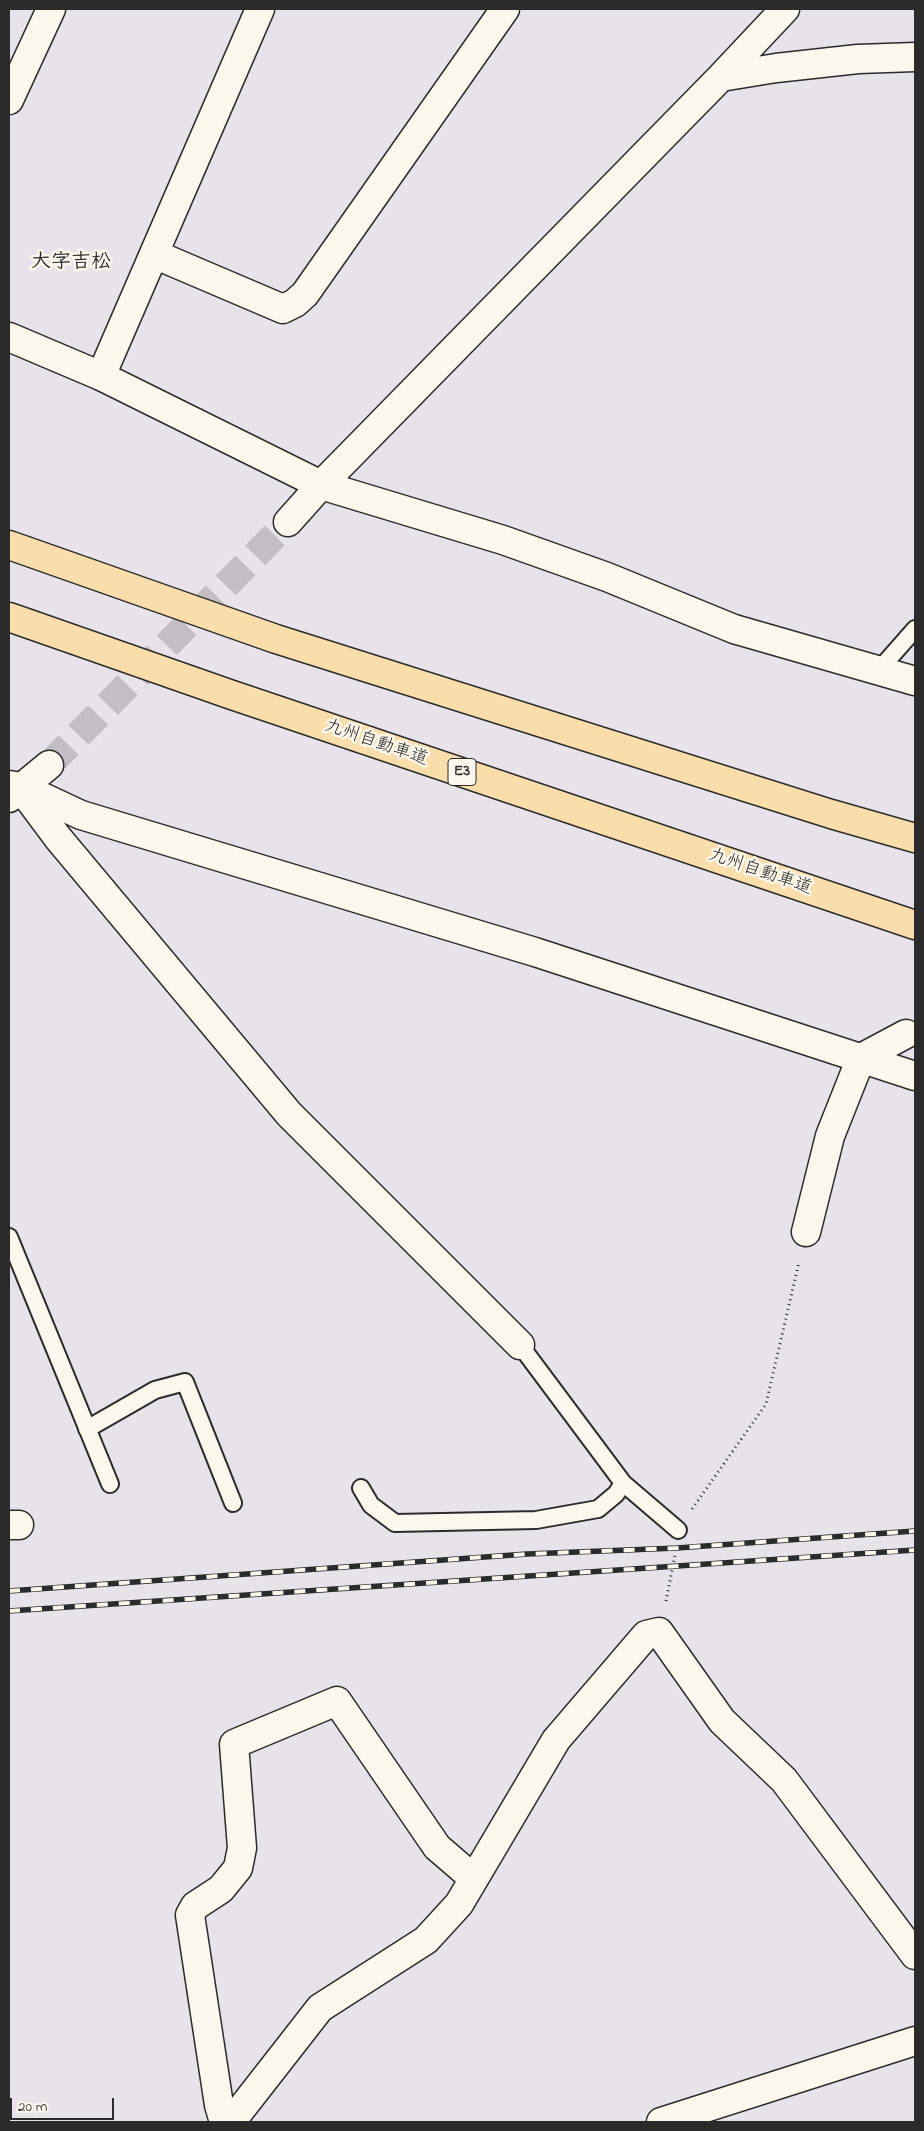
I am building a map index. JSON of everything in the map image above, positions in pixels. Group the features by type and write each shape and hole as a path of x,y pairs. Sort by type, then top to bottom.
{"highway":[{"path":"9,545 276,639 831,814 915,838"},
{"name":"九州自動車道","path":"9,617 232,695 915,925"}],"street":[{"path":"9,100 51,9"},
{"path":"101,376 260,9"},
{"path":"154,254 283,309 295,303 305,294 505,9"},
{"path":"288,522 321,485 721,77 785,9"},
{"path":"721,77 776,68 849,60 915,57"},
{"path":"9,337 101,376 321,485 503,540 606,577 734,629 915,681"},
{"path":"13,790 49,765"},
{"path":"13,790 80,815 535,952 915,1076"},
{"path":"13,790 58,838 289,1114 520,1345"},
{"path":"806,1232 830,1136 861,1058 906,1034"},
{"path":"231,2122 320,2008 426,1940 459,1904 556,1740 646,1634 659,1632 722,1721 784,1780 915,1955"},
{"path":"224,2122 219,2105 190,1915 195,1906 222,1889 238,1868 242,1848 234,1744 337,1701 437,1846 473,1878"},
{"path":"661,2122 915,2041"}],"lane":[{"path":"879,670 915,629"},
{"path":"9,1236 110,1484"},
{"path":"520,1345 623,1483 678,1530"},
{"path":"87,1429 155,1390 185,1382 233,1503"},
{"path":"361,1488 371,1505 395,1523 536,1520 598,1509 616,1494 623,1483"}],"path":[{"path":"659,1632 677,1548 678,1530 766,1404 806,1232"}],"tunnel":[{"path":"49,765 288,522"}],"railway":[{"path":"9,1591 527,1554 677,1548 915,1531"},
{"path":"9,1611 915,1550"}],"district":[{"name":"大字吉松","path":"71,264"}]}
